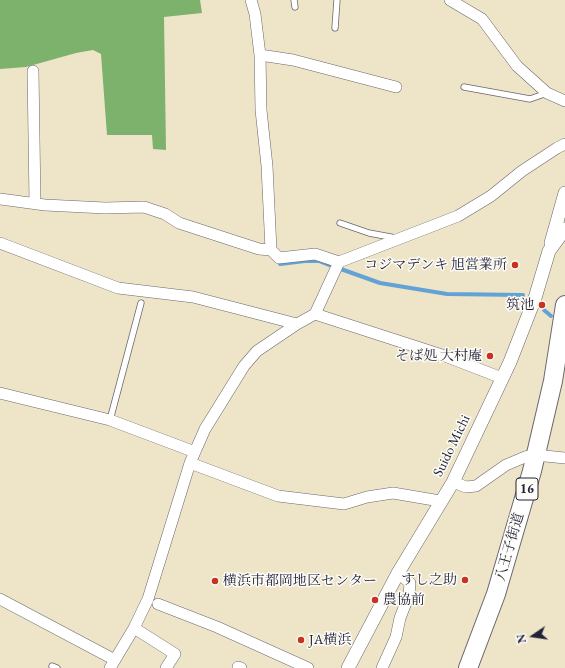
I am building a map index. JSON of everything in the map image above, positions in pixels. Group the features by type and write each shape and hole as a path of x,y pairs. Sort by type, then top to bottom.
{"highway":[{"name":"八王子街道","path":"468,668 496,594 535,455 559,382 565,305"}],"street":[{"path":"251,0 255,14 260,55 261,110 267,166 271,250 279,258 315,254 339,262 458,216 492,196 522,171 565,144"},
{"path":"450,0 482,19 517,66 548,93 565,101"},
{"path":"260,55 293,60 396,88"},
{"path":"32,71 35,203"},
{"path":"549,251 565,193"},
{"path":"0,199 105,208 144,207 165,214 179,223 259,250 271,250"},
{"name":"Suido Michi","path":"348,668 398,574 440,501 453,482 502,378 535,298 549,251 565,229"},
{"path":"0,243 118,288 193,297 297,324"},
{"path":"0,599 112,664 134,628 148,600 190,463 205,429 244,366 257,351 297,324 315,314 339,262"},
{"path":"315,314 445,356 502,378"},
{"path":"0,393 110,420 195,452"},
{"path":"453,482 466,487 476,486 506,465 516,460 535,455 565,458"},
{"path":"190,463 278,496 344,504 367,497 393,493 440,501"},
{"path":"382,668 396,637 400,618 409,595 410,583 398,574"},
{"path":"158,604 217,627 308,668"},
{"path":"134,628 175,654 166,668"}],"lane":[{"path":"294,0 295,7"},
{"path":"335,28 337,0"},
{"path":"464,87 530,99 548,93"},
{"path":"340,223 370,234 400,238"},
{"path":"110,420 141,303"}],"green space":[{"path":"0,0 200,0 202,13 164,17 166,150 153,149 152,135 107,135 101,54 93,50 76,53 26,67 0,69"}],"waterway":[{"path":"280,264 319,261 329,265"},
{"path":"338,268 380,283 447,294 523,295"},
{"path":"544,310 551,316"}],"place":[{"name":"コジマデンキ 旭営業所","path":"515,265"},
{"name":"筑池","path":"542,305"},
{"name":"そば処 大村庵","path":"490,356"},
{"name":"すし之助","path":"465,580"},
{"name":"横浜市都岡地区センター","path":"215,581"},
{"name":"農協前","path":"375,600"},
{"name":"JA横浜","path":"301,640"}]}
